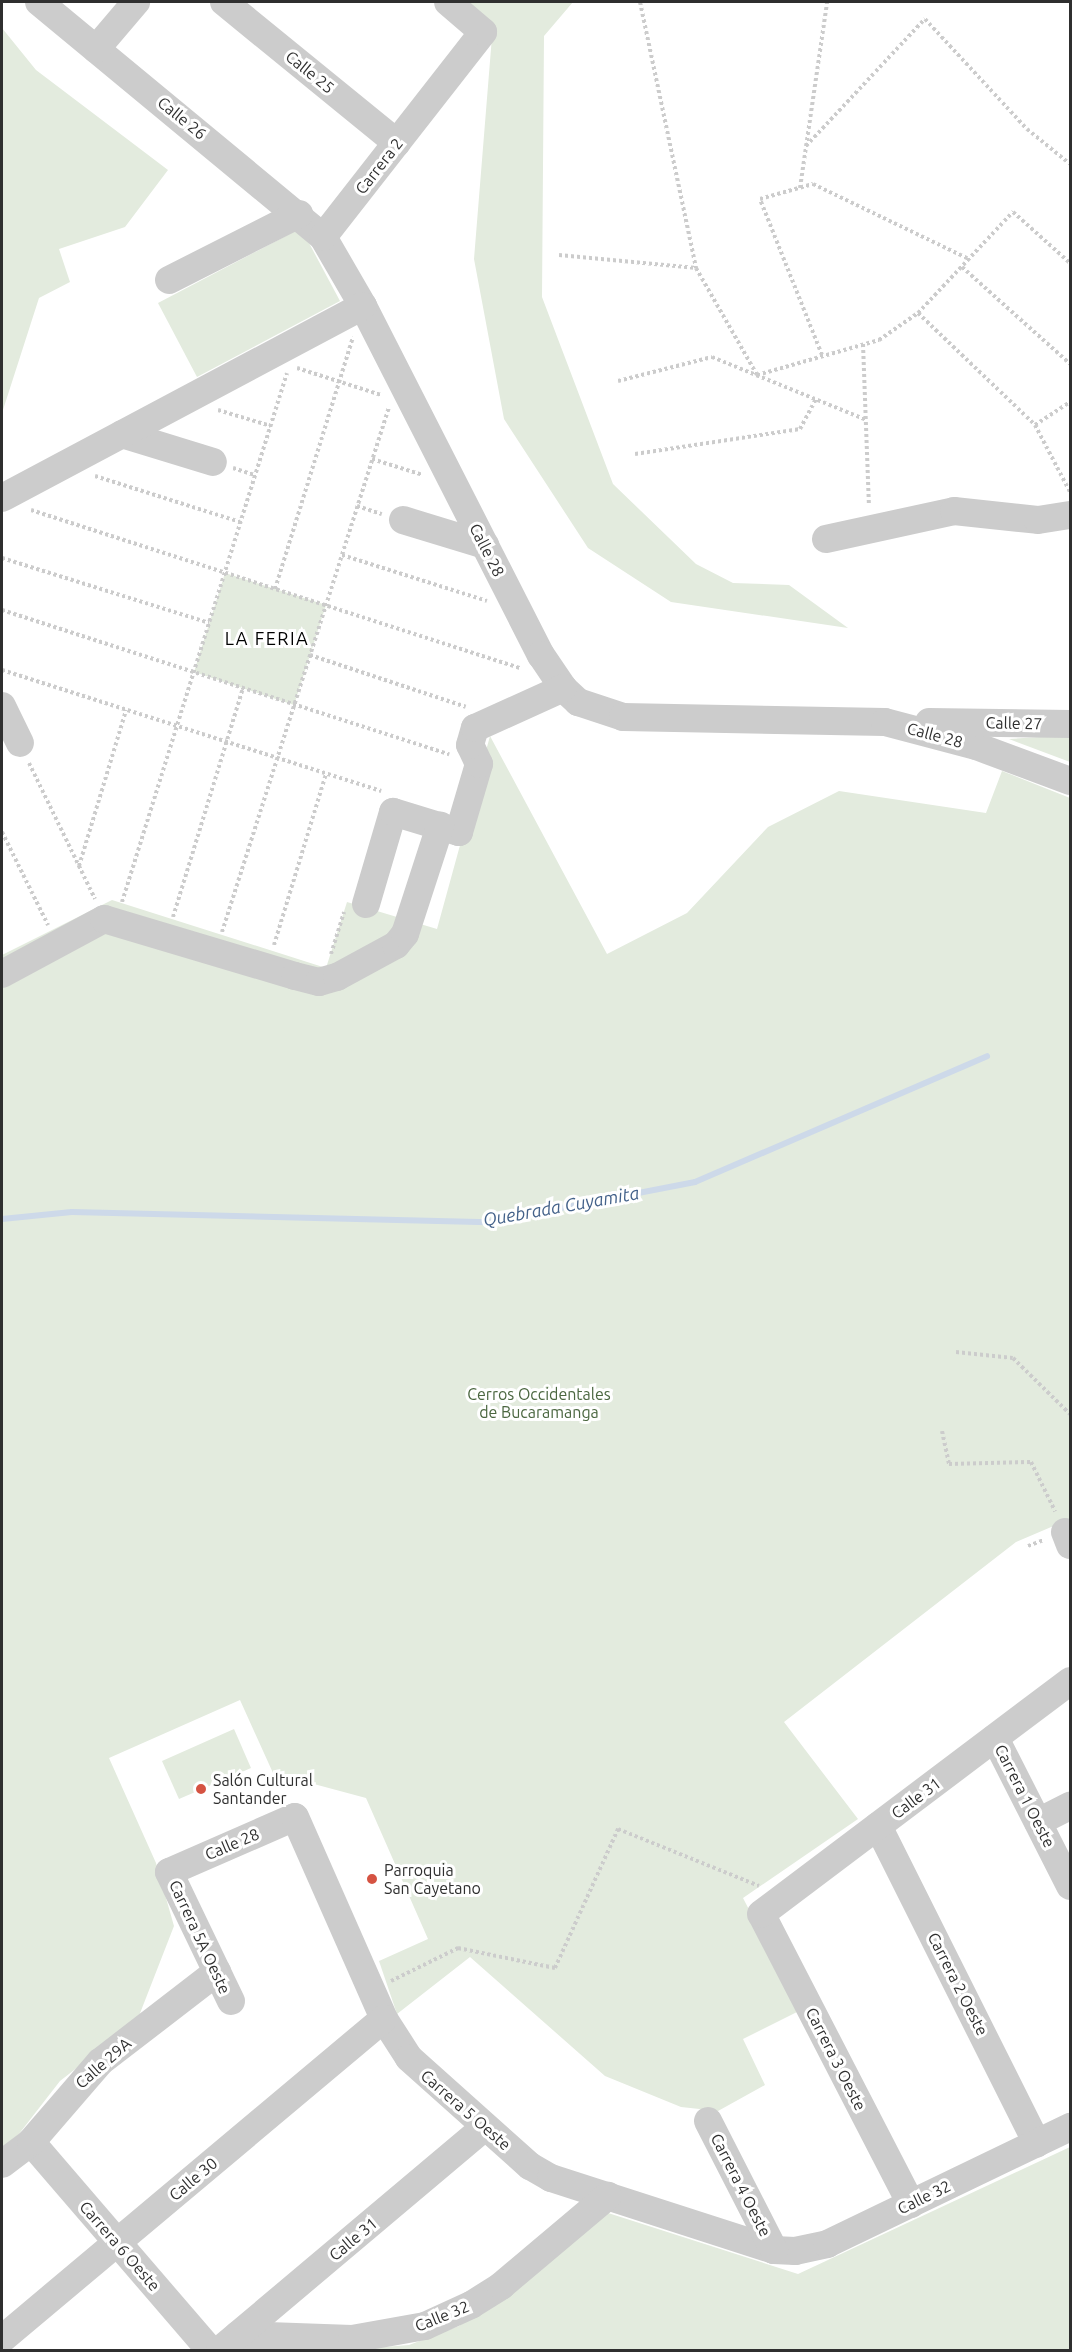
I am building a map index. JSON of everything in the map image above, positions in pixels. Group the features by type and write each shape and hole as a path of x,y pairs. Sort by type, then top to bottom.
{"street":[{"name":"Calle 26","path":"39,2 299,214 323,237"},
{"path":"96,49 136,2"},
{"name":"Calle 25","path":"224,2 397,143"},
{"name":"Carrera 2","path":"323,237 483,32 448,2"},
{"path":"169,280 299,214"},
{"path":"12,503 63,465 363,306 323,237"},
{"name":"Calle 28","path":"363,306 519,612 560,684 589,708 623,717 885,722 987,749 1071,781"},
{"path":"122,434 213,462"},
{"path":"826,539 870,527 954,512 1038,520 1071,515"},
{"path":"403,520 485,545"},
{"path":"366,904 393,812 459,832 479,764 471,736 475,728 560,684"},
{"path":"2,706 20,743"},
{"name":"Calle 27","path":"885,722 1071,724"},
{"path":"2,974 57,944 110,921 319,982 396,945 414,911 440,826"},
{"name":"Calle 31","path":"761,1914 1071,1681"},
{"name":"Carrera 1 Oeste","path":"995,1738 1071,1886"},
{"path":"1038,1822 1071,1806"},
{"name":"Calle 28","path":"169,1872 296,1817"},
{"name":"Carrera 5 Oeste","path":"296,1817 384,2019 418,2068 539,2173 774,2250"},
{"name":"Carrera 2 Oeste","path":"878,1826 1037,2143"},
{"name":"Carrera 5A Oeste","path":"169,1872 231,2001"},
{"name":"Carrera 3 Oeste","path":"761,1914 911,2204"},
{"name":"Calle 29A","path":"2,2164 31,2142 82,2078 217,1972"},
{"name":"Calle 30","path":"2,2339 384,2019"},
{"name":"Carrera 4 Oeste","path":"708,2121 774,2250"},
{"name":"Calle 31","path":"229,2343 485,2127"},
{"name":"Calle 32","path":"774,2250 827,2244 1071,2127"},
{"name":"Carrera 6 Oeste","path":"31,2142 210,2350"},
{"name":"Calle 32","path":"229,2343 352,2339 425,2326 471,2305 501,2286 608,2196"}],"path":[{"path":"640,2 696,268 757,375"},
{"path":"800,188 827,2"},
{"path":"806,146 925,19 1027,129 1071,164"},
{"path":"822,356 760,199 813,184 969,258"},
{"path":"757,375 879,340 918,313 1013,212 1071,263"},
{"path":"559,255 696,268"},
{"path":"962,267 1071,364"},
{"path":"275,589 363,306"},
{"path":"918,313 1035,425 1071,493"},
{"path":"863,344 870,527"},
{"path":"618,381 712,357 866,420"},
{"path":"110,921 177,726 289,366 391,398 216,952"},
{"path":"635,454 800,429 816,399"},
{"path":"186,400 271,426"},
{"path":"1035,425 1071,402"},
{"path":"372,459 455,486"},
{"path":"63,465 240,522"},
{"path":"12,503 560,684"},
{"path":"342,555 519,612"},
{"path":"2,558 209,623"},
{"path":"2,610 479,764"},
{"path":"310,655 497,718"},
{"path":"2,670 392,795"},
{"path":"167,938 243,688"},
{"path":"79,866 126,710"},
{"path":"20,743 79,866 110,921"},
{"path":"267,968 326,774"},
{"path":"2,832 57,944"},
{"path":"956,1352 1013,1358 1071,1414"},
{"path":"942,1431 949,1464 1032,1462 1068,1539"},
{"path":"372,1991 458,1948 555,1968 618,1829 784,1897"}],"green space":[{"path":"467,2 573,2 544,36 542,297 613,484 696,564 733,583 789,585 848,628 671,602 588,548 504,419 474,259 493,24"},
{"path":"2,28 36,70 168,170 125,227 59,249 70,282 39,298 2,413"},
{"path":"301,228 340,301 197,377 158,303"},
{"path":"225,573 326,605 294,705 194,672"},
{"path":"1070,735 1070,762 1009,739"},
{"name":"Cerros Occidentales de Bucaramanga","path":"490,736 607,954 687,913 768,827 839,791 986,813 1002,771 1070,798 1070,1519 1016,1542 784,1722 858,1819 743,1898 801,2010 743,2039 765,2085 718,2111 681,2107 605,2076 470,1957 397,2014 379,1961 428,1939 366,1798 273,1773 240,1700 109,1758 156,1863 174,1926 137,2021 60,2081 15,2139 2,2147 2,955 112,900 326,968 347,902 437,929"},
{"path":"234,1729 251,1768 179,1799 162,1761"},
{"path":"1070,2147 1070,2350 345,2350 409,2345 459,2326 605,2212 798,2274"}],"waterway":[{"name":"Quebrada Cuyamita","path":"2,1219 72,1212 489,1222 695,1182 987,1056"}],"place":[{"name":"Salón Cultural Santander","path":"201,1789"},
{"name":"Parroquia San Cayetano","path":"372,1879"}],"district":[{"name":"LA FERIA","path":"267,638"}]}
